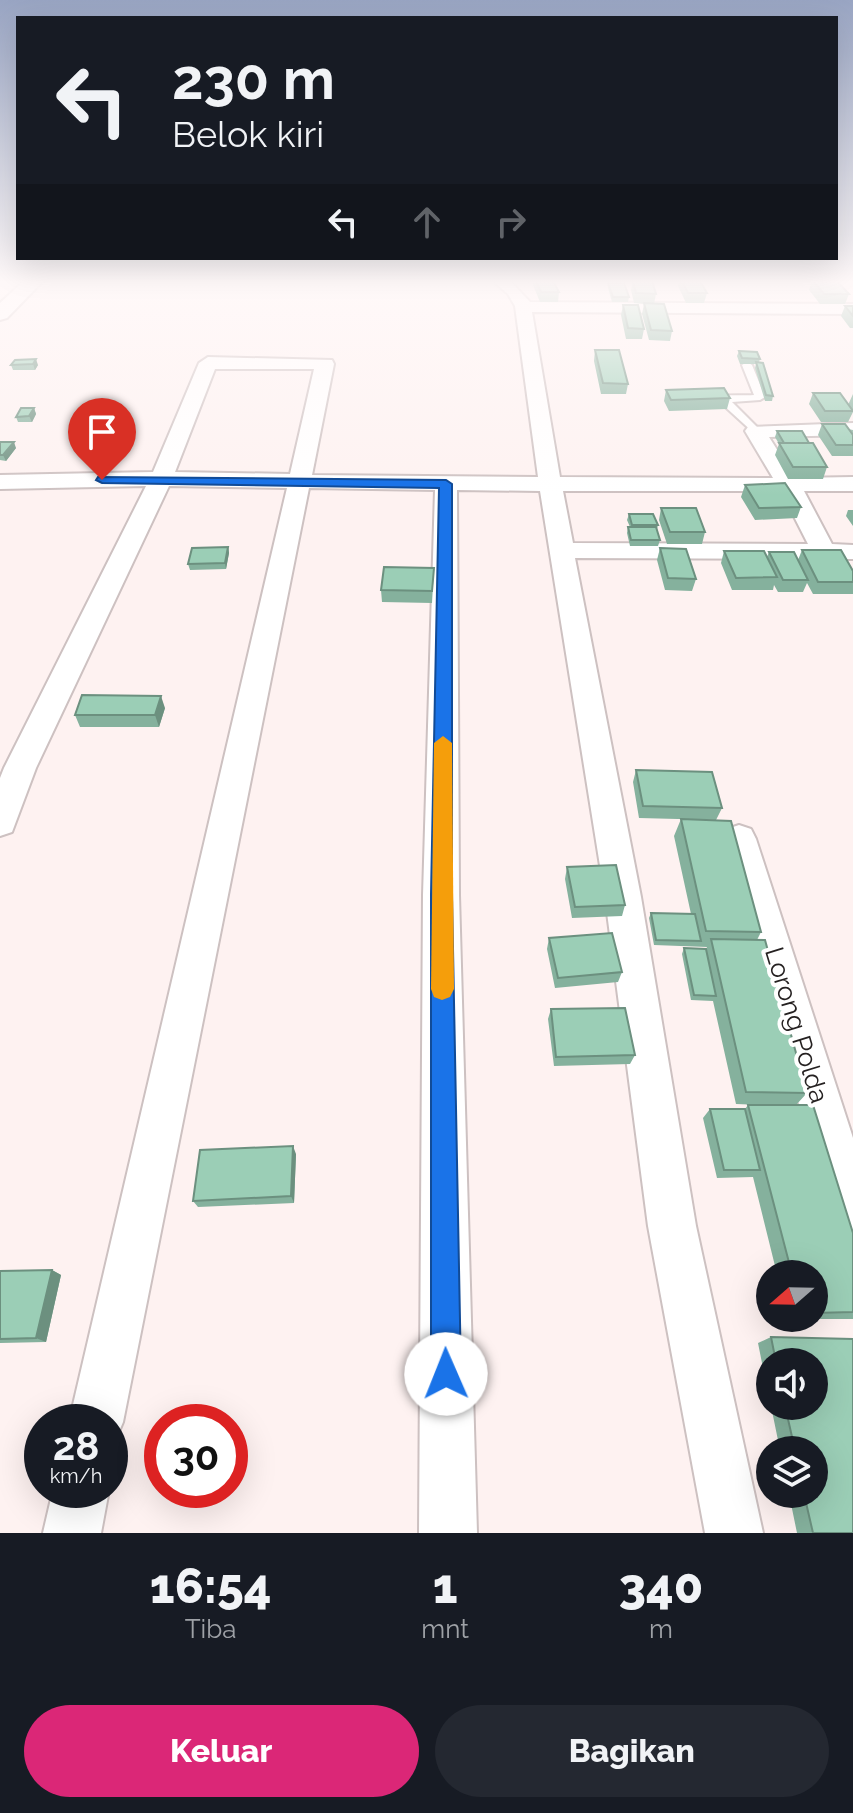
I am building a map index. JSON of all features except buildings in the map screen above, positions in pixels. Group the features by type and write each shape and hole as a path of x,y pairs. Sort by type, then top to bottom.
{"street":[{"path":"524,353 623,897 672,1226 734,1533"},
{"path":"0,822 20,768 161,479 208,363 325,364 302,483 100,1404"},
{"path":"755,431 853,429"},
{"path":"755,431 789,485 824,552"},
{"path":"0,482 161,479 302,483 853,484"},
{"path":"446,484 441,895 448,1533"},
{"path":"562,550 853,552"},
{"name":"Lorong Polda","path":"739,839 853,1211"},
{"path":"72,1533 77,1508"}],"lane":[{"path":"700,397 724,400 760,397 747,365"},
{"path":"724,400 755,431"}],"slow traffic":[{"path":"442,989 443,743"}],"route":[{"path":"102,480 446,484 441,895 446,1374"}]}
